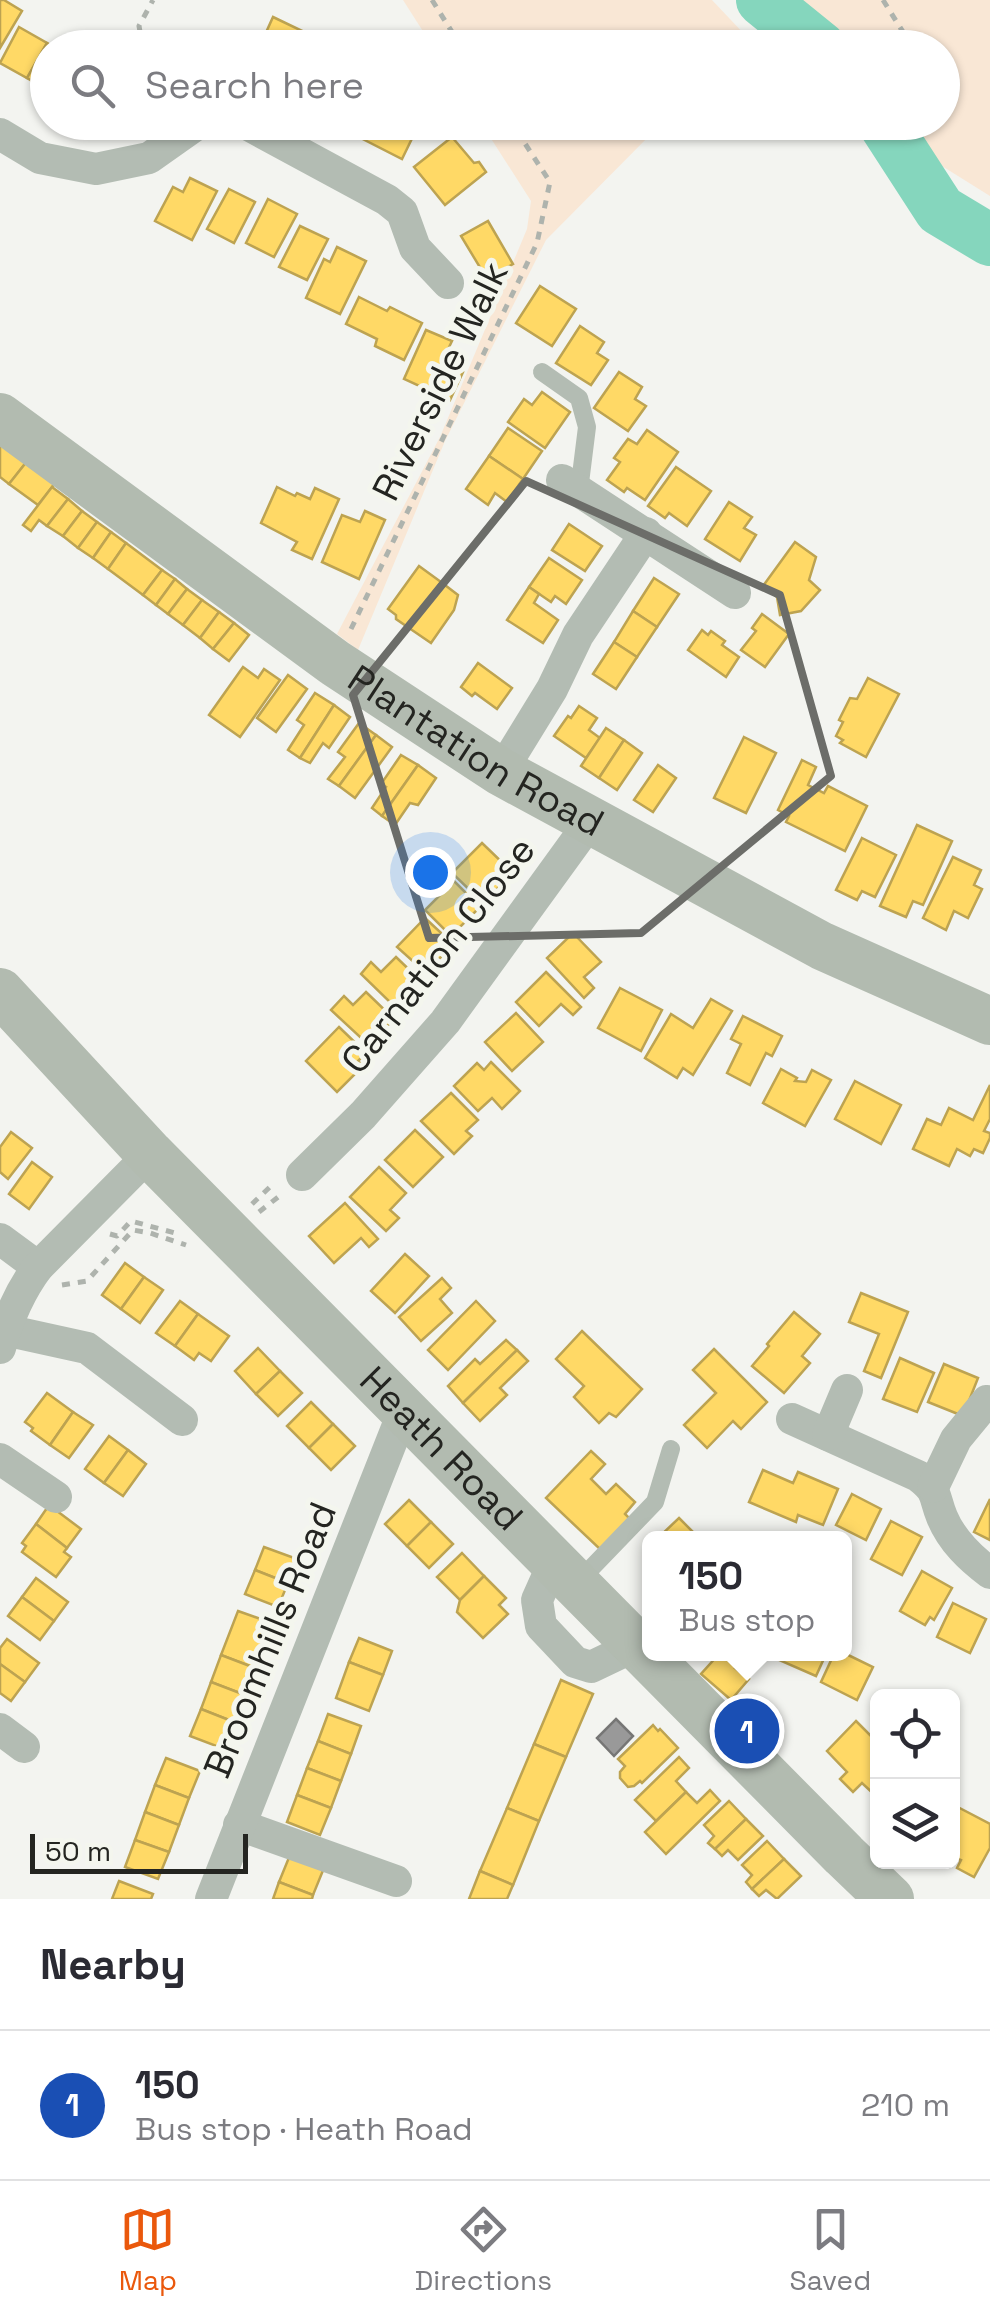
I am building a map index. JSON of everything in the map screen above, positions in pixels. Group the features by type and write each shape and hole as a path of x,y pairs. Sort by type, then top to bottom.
{"street":[{"path":"0,134 40,158 96,169 149,158 174,140"},
{"path":"276,140 402,212 416,248 448,283"},
{"name":"Plantation Road","path":"0,417 335,662 501,772 822,946 990,1022"},
{"path":"571,485 735,593"},
{"path":"501,772 578,636 646,534"},
{"name":"Carnation Close","path":"302,1175 363,1115 446,1022 590,822"},
{"name":"Heath Road","path":"0,992 150,1154 642,1650"},
{"path":"150,1154 32,1275 3,1339 86,1348 182,1420"},
{"path":"0,1239 32,1275"},
{"path":"828,1436 847,1390"},
{"path":"933,1487 956,1440 987,1401"},
{"name":"Broomhills Road","path":"211,1899 404,1410"},
{"path":"792,1419 918,1476 933,1487 942,1520 966,1555 990,1573"},
{"path":"0,1459 56,1497"},
{"name":"Heath Road","path":"653,1661 890,1899"},
{"path":"239,1825 396,1881"}],"lane":[{"path":"542,372 578,398 587,427 571,485"},
{"path":"565,1573 656,1502 671,1449"}],"path":[{"path":"140,30 152,0"},
{"path":"432,0 451,30"},
{"path":"883,0 902,30"},
{"name":"Riverside Walk","path":"335,662 537,243 550,182 523,140"},
{"path":"255,1215 302,1175"},
{"path":"79,1226 117,1236 132,1220 196,1239"},
{"path":"32,1275 49,1287 87,1281 133,1230 202,1250"}],"highlighted area":[{"path":"526,481 780,595 831,776 641,933 429,938 353,695"}],"shaded area":[{"path":"403,0 712,0 740,30 422,30"},
{"path":"800,0 990,0 990,196 942,166 922,140 960,140 960,30 832,30"},
{"path":"492,140 645,140 546,240 445,441 358,650 337,634 440,437 527,229 531,201"}],"building: Homes":[{"path":"0,0 22,11 0,48"},
{"path":"273,17 300,30 267,30"},
{"path":"19,27 30,33 27,78 0,63"},
{"path":"365,140 411,140 402,159"},
{"path":"448,140 455,140 486,172 445,205 414,167"},
{"path":"190,178 217,191 192,240 155,221 173,187 183,192"},
{"path":"229,189 255,202 234,243 207,229"},
{"path":"268,199 297,214 274,257 246,243"},
{"path":"488,221 513,264 487,279 461,236"},
{"path":"300,226 328,239 307,280 279,267"},
{"path":"337,247 366,261 340,314 306,298 324,259 330,262"},
{"path":"540,286 576,309 552,346 516,323"},
{"path":"359,297 422,323 404,360 375,346 377,339 346,324"},
{"path":"580,326 604,342 597,353 608,360 591,385 556,363"},
{"path":"426,330 452,341 442,362 463,372 450,400 404,379"},
{"path":"619,372 642,387 635,399 646,406 628,431 594,408"},
{"path":"542,392 570,412 545,448 508,422 524,399 532,405"},
{"path":"508,428 542,451 523,479 489,456"},
{"path":"647,430 678,452 645,500 607,480 620,462 614,458 628,439 637,444"},
{"path":"0,441 28,460 9,484 0,477"},
{"path":"489,456 523,479 507,502 495,493 488,505 466,489"},
{"path":"28,460 56,482 38,505 9,484"},
{"path":"676,467 711,491 687,526 669,513 665,518 648,506"},
{"path":"52,487 68,499 47,526 39,520 31,531 23,525"},
{"path":"277,487 310,499 315,488 339,499 312,559 292,550 297,542 261,523"},
{"path":"68,499 82,511 63,536 47,526"},
{"path":"729,502 752,517 744,528 756,535 740,561 705,539"},
{"path":"82,511 97,522 78,548 63,536"},
{"path":"365,511 385,520 359,579 322,562 342,515 360,522"},
{"path":"97,522 111,532 93,558 78,548"},
{"path":"569,524 602,546 585,571 552,550"},
{"path":"111,532 126,543 108,569 93,558"},
{"path":"795,542 816,557 809,580 820,590 801,611 780,615 777,597 763,586"},
{"path":"126,543 162,570 143,595 108,569"},
{"path":"549,558 582,580 566,604 555,596 551,602 529,587"},
{"path":"419,566 441,582 409,628 388,609"},
{"path":"162,570 175,579 156,605 143,595"},
{"path":"654,578 679,594 657,627 633,611"},
{"path":"175,579 187,589 168,614 156,605"},
{"path":"441,582 458,595 454,610 431,643 409,628"},
{"path":"529,587 539,594 534,603 558,620 543,643 507,620"},
{"path":"187,589 202,600 183,625 168,614"},
{"path":"202,600 219,612 200,638 183,625"},
{"path":"633,611 657,627 637,657 614,642"},
{"path":"219,612 234,623 213,649 200,638"},
{"path":"762,614 789,634 765,667 741,650 756,631 752,628"},
{"path":"234,623 249,635 229,661 213,649"},
{"path":"702,630 725,641 722,645 739,657 726,677 688,650"},
{"path":"614,642 637,657 616,689 593,674"},
{"path":"478,663 512,688 497,709 461,687"},
{"path":"243,667 258,678 264,669 280,680 240,737 209,715"},
{"path":"288,675 307,689 276,732 257,718"},
{"path":"868,678 899,694 866,757 840,743 843,740 836,736 850,698 857,699"},
{"path":"315,693 334,705 300,758 288,750 304,725 297,720"},
{"path":"334,705 350,717 329,748 323,743 310,763 300,758"},
{"path":"579,706 597,718 589,730 600,738 586,758 554,736"},
{"path":"359,723 376,735 339,786 328,779 345,757 338,752"},
{"path":"606,728 624,740 599,778 581,766"},
{"path":"376,735 392,747 355,798 339,786"},
{"path":"744,737 776,753 746,813 714,798"},
{"path":"624,740 642,753 617,790 599,778"},
{"path":"401,755 418,765 382,816 372,808 386,787 381,784"},
{"path":"802,760 816,767 808,785 824,793 828,786 867,806 845,851 786,822 789,816 778,810"},
{"path":"418,765 436,778 418,805 410,803 395,825 382,816"},
{"path":"658,765 676,778 653,812 634,800"},
{"path":"917,825 952,841 923,905 913,901 906,917 880,906"},
{"path":"862,838 896,855 875,897 862,891 857,900 836,890"},
{"path":"482,843 508,868 500,877 503,883 480,900 452,873"},
{"path":"953,857 981,870 974,885 982,889 968,918 954,911 946,930 923,918"},
{"path":"454,881 480,907 451,936 425,910"},
{"path":"425,918 453,944 426,973 397,947"},
{"path":"573,933 601,962 584,977 594,988 584,998 547,958"},
{"path":"396,957 421,981 396,1008 361,974 371,962 381,972"},
{"path":"546,972 581,1007 573,1015 561,1004 539,1026 516,1002"},
{"path":"620,988 662,1010 641,1051 598,1028"},
{"path":"366,992 394,1019 385,1028 389,1032 373,1049 331,1010 344,996 353,1005"},
{"path":"711,999 732,1011 693,1075 683,1068 677,1078 645,1058 671,1014 693,1028"},
{"path":"516,1013 543,1042 512,1071 485,1042"},
{"path":"743,1016 782,1036 772,1056 766,1053 750,1085 727,1073 741,1044 731,1039"},
{"path":"339,1027 366,1053 358,1061 363,1066 337,1092 306,1061"},
{"path":"491,1062 520,1091 502,1109 492,1098 478,1111 454,1086 477,1063 484,1070"},
{"path":"781,1069 797,1078 795,1081 806,1082 812,1070 831,1080 805,1126 763,1103"},
{"path":"855,1081 901,1105 881,1144 835,1119"},
{"path":"990,1085 990,1119 984,1131 990,1133 990,1138 983,1153 974,1149 970,1156 957,1149 949,1166 913,1149 927,1119 941,1125 949,1108 973,1120"},
{"path":"451,1093 478,1120 466,1131 472,1136 454,1154 421,1121"},
{"path":"415,1130 443,1157 413,1187 385,1160"},
{"path":"11,1132 32,1148 8,1179 0,1172 0,1147"},
{"path":"32,1162 52,1177 29,1209 9,1194"},
{"path":"379,1167 406,1193 390,1210 399,1218 386,1231 350,1197"},
{"path":"345,1203 378,1239 369,1247 361,1238 334,1263 309,1236"},
{"path":"405,1254 429,1276 395,1313 371,1291"},
{"path":"125,1263 144,1277 121,1309 102,1295"},
{"path":"144,1277 163,1290 140,1323 121,1309"},
{"path":"442,1278 451,1288 440,1299 452,1313 421,1341 399,1317"},
{"path":"861,1293 908,1312 881,1378 864,1371 879,1334 849,1322"},
{"path":"180,1301 198,1314 175,1346 156,1333"},
{"path":"476,1301 495,1321 448,1370 428,1350"},
{"path":"794,1312 820,1334 802,1356 810,1363 784,1393 752,1366"},
{"path":"198,1314 229,1336 211,1361 199,1353 194,1360 175,1346"},
{"path":"582,1331 642,1389 616,1417 609,1413 599,1423 574,1397 584,1386 556,1359"},
{"path":"506,1340 517,1350 463,1403 448,1386 475,1359 480,1364"},
{"path":"258,1348 280,1371 256,1394 235,1371"},
{"path":"714,1349 767,1402 741,1429 733,1421 707,1448 684,1425 716,1393 693,1370"},
{"path":"517,1350 528,1361 500,1388 507,1395 480,1421 463,1403"},
{"path":"900,1358 934,1373 917,1412 883,1399"},
{"path":"944,1364 978,1378 963,1416 928,1402"},
{"path":"280,1371 302,1393 278,1416 256,1394"},
{"path":"47,1393 73,1412 50,1445 25,1422"},
{"path":"311,1402 333,1424 309,1448 287,1426"},
{"path":"73,1412 93,1425 69,1458 50,1445"},
{"path":"333,1424 355,1446 331,1470 309,1448"},
{"path":"109,1436 128,1450 104,1483 85,1469"},
{"path":"128,1450 146,1464 123,1496 104,1483"},
{"path":"591,1451 605,1464 591,1479 606,1494 616,1484 635,1502 625,1514 631,1520 602,1551 546,1498"},
{"path":"763,1470 793,1483 798,1472 838,1489 823,1525 798,1515 796,1522 749,1502"},
{"path":"852,1494 881,1509 866,1540 836,1525"},
{"path":"990,1499 990,1540 974,1532"},
{"path":"409,1500 431,1522 407,1546 385,1524"},
{"path":"49,1505 81,1529 67,1548 36,1524"},
{"path":"679,1518 692,1531 665,1531"},
{"path":"891,1521 922,1537 902,1575 871,1559"},
{"path":"431,1522 453,1544 429,1568 407,1546"},
{"path":"36,1524 67,1548 64,1552 71,1557 56,1577 22,1552 26,1546 22,1543"},
{"path":"264,1547 297,1559 288,1583 255,1570"},
{"path":"462,1553 484,1576 460,1600 437,1577"},
{"path":"255,1570 288,1583 278,1607 245,1594"},
{"path":"922,1571 952,1588 934,1620 930,1617 925,1625 900,1611"},
{"path":"484,1576 506,1598 499,1605 508,1614 483,1638 457,1612 460,1600"},
{"path":"36,1578 68,1602 54,1621 22,1597"},
{"path":"22,1597 54,1621 40,1640 8,1616"},
{"path":"953,1603 986,1619 970,1653 937,1637"},
{"path":"238,1611 272,1623 255,1668 221,1655"},
{"path":"359,1638 392,1651 383,1675 349,1662"},
{"path":"7,1639 39,1663 25,1682 0,1664 0,1648"},
{"path":"221,1655 255,1668 245,1695 211,1682"},
{"path":"852,1657 873,1667 857,1700 821,1682 831,1661 852,1661"},
{"path":"713,1661 741,1661 735,1668 749,1679 731,1700 701,1674"},
{"path":"781,1661 823,1661 816,1676"},
{"path":"349,1662 383,1675 369,1711 336,1698"},
{"path":"0,1664 25,1682 11,1701 0,1693"},
{"path":"561,1680 593,1694 566,1757 534,1744"},
{"path":"211,1682 245,1695 234,1722 201,1709"},
{"path":"201,1709 234,1722 224,1749 190,1736"},
{"path":"328,1714 361,1726 351,1754 318,1741"},
{"path":"856,1721 870,1735 870,1790 862,1783 853,1792 840,1779 847,1772 827,1751"},
{"path":"653,1725 678,1748 642,1783 628,1787 620,1778 625,1766 618,1759"},
{"path":"318,1741 351,1754 341,1781 307,1768"},
{"path":"534,1744 566,1757 539,1821 507,1808"},
{"path":"679,1757 689,1768 676,1781 686,1792 656,1821 635,1800"},
{"path":"166,1758 200,1771 189,1798 155,1785"},
{"path":"307,1768 341,1781 331,1808 297,1795"},
{"path":"155,1785 189,1798 179,1825 145,1812"},
{"path":"710,1790 720,1801 666,1854 645,1832 686,1792 697,1803"},
{"path":"297,1795 331,1808 320,1835 287,1822"},
{"path":"729,1801 746,1819 715,1849 708,1843 714,1836 704,1825"},
{"path":"507,1808 539,1821 513,1885 480,1871"},
{"path":"960,1808 990,1824 990,1848 974,1877 959,1869"},
{"path":"145,1812 179,1825 169,1852 135,1840"},
{"path":"746,1819 763,1836 738,1860 728,1850 722,1856 715,1849"},
{"path":"135,1840 169,1852 158,1879 125,1867"},
{"path":"767,1841 784,1859 752,1889 746,1882 752,1875 742,1865"},
{"path":"290,1855 324,1868 313,1895 279,1882"},
{"path":"784,1859 801,1876 777,1899 766,1890 759,1896 752,1889"},
{"path":"480,1871 513,1885 507,1899 469,1899"},
{"path":"119,1881 153,1894 151,1899 112,1899"},
{"path":"279,1882 313,1895 312,1899 273,1899"}],"building: Industry":[{"path":"616,1719 633,1736 614,1756 597,1738"}],"waterway":[{"path":"762,0 799,30"},
{"path":"895,140 940,210 990,240"}],"place":[{"name":"150","path":"747,1731"}]}
